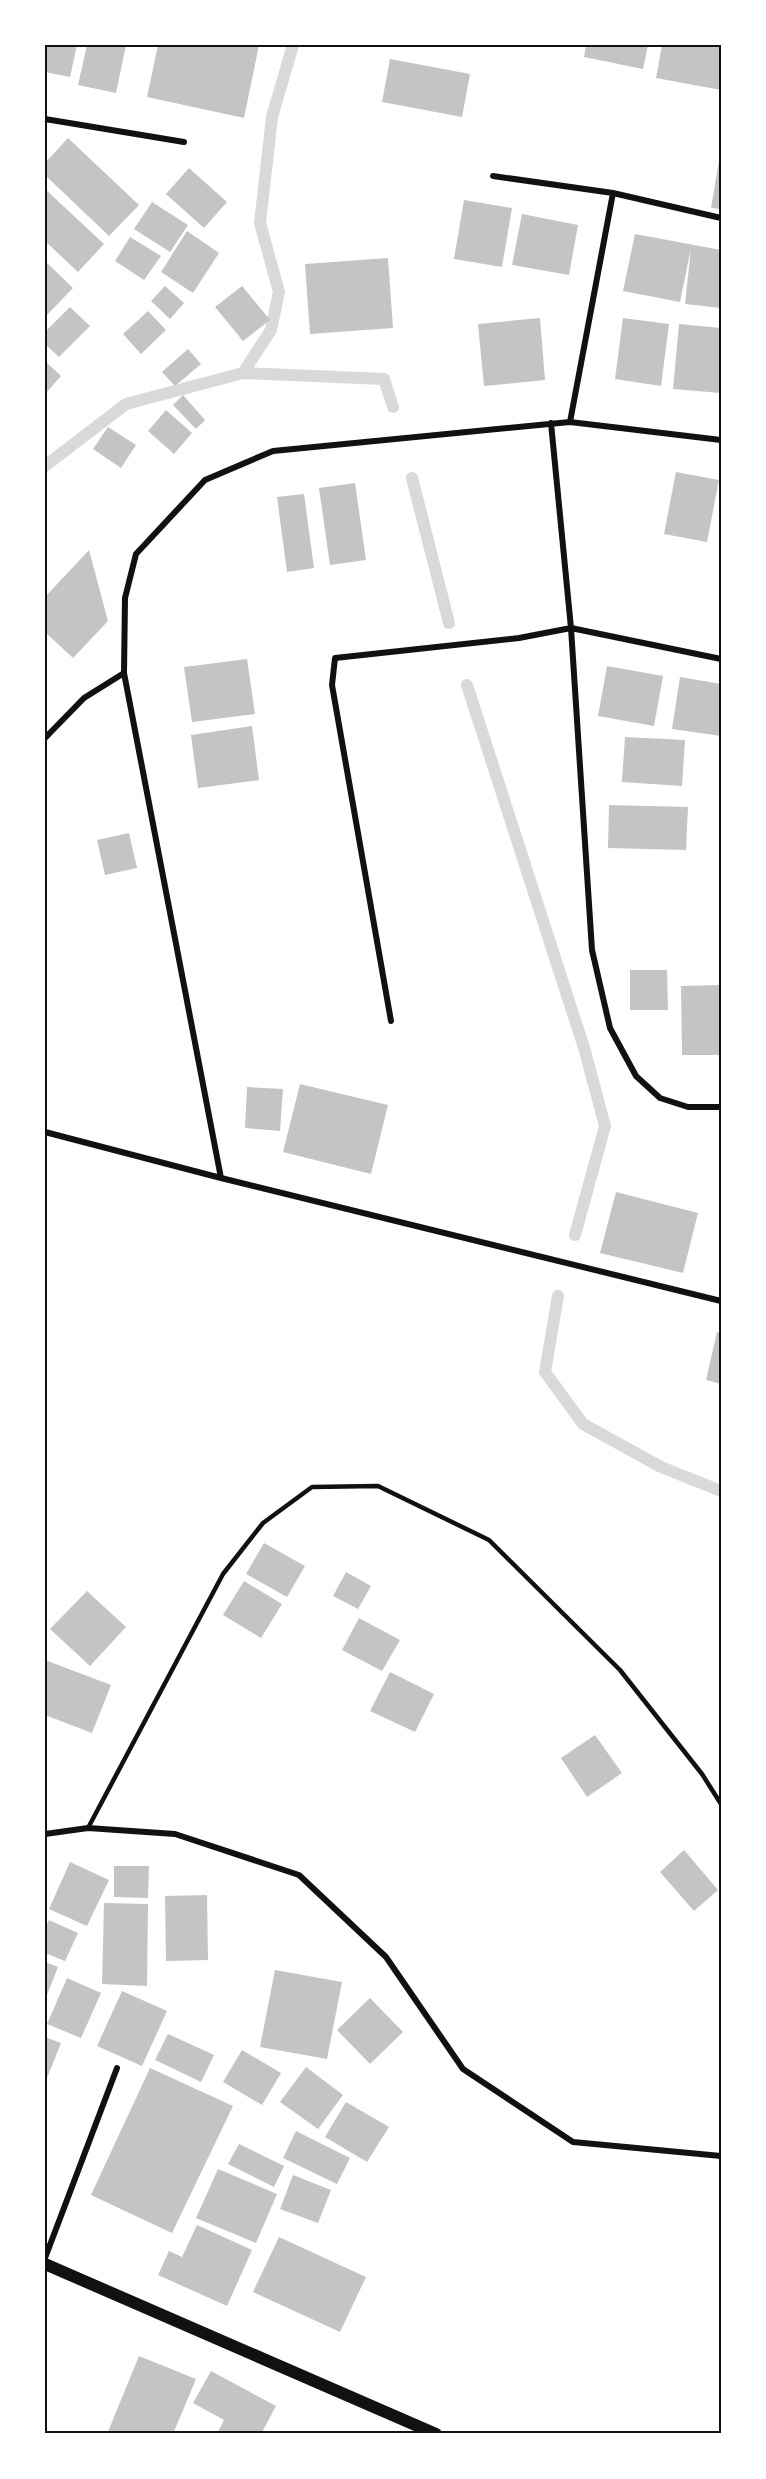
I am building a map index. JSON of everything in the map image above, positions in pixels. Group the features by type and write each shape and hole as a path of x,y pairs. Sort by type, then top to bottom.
{"main road":[{"path":"45,2264 436,2434"}],"street":[{"path":"45,119 184,142"},
{"path":"493,176 614,193 721,218"},
{"path":"570,422 614,193"},
{"path":"221,1178 124,672 125,598 136,554 206,480 273,451 570,422 721,440"},
{"path":"551,423 571,628 592,950 610,1028 636,1076 660,1098 688,1107 721,1107"},
{"path":"391,1022 332,685 335,658 519,638 571,628 721,659"},
{"path":"45,738 84,698 124,672"},
{"path":"45,1132 721,1302"},
{"path":"45,1834 88,1828 175,1834 299,1875 386,1957 463,2069 573,2142 721,2156"},
{"path":"45,2258 117,2068"}],"lane":[{"path":"88,1828 223,1574 263,1523 312,1487 378,1486 489,1540 620,1670 702,1774 721,1804"}],"building":[{"path":"45,45 77,45 70,77 45,72"},
{"path":"87,45 126,45 116,93 78,85"},
{"path":"158,45 259,45 244,118 147,97"},
{"path":"586,45 648,45 643,69 584,57"},
{"path":"662,45 721,45 721,90 656,78"},
{"path":"390,59 470,74 462,117 382,102"},
{"path":"68,138 139,205 109,236 45,175 45,163"},
{"path":"721,155 721,209 711,208"},
{"path":"189,168 227,202 204,228 166,194"},
{"path":"45,189 104,244 78,272 45,241"},
{"path":"464,200 512,208 502,267 454,259"},
{"path":"152,202 188,225 170,252 134,229"},
{"path":"522,214 578,225 569,275 512,265"},
{"path":"187,231 219,253 193,293 161,272"},
{"path":"635,234 721,250 721,308 685,304 691,248 680,302 623,291"},
{"path":"130,237 161,256 144,280 115,261"},
{"path":"388,258 393,328 310,334 305,264"},
{"path":"45,261 73,288 45,317"},
{"path":"165,286 184,303 170,319 151,301"},
{"path":"242,286 270,320 243,341 215,307"},
{"path":"70,307 90,326 59,357 45,344 45,332"},
{"path":"148,311 166,330 141,354 123,334"},
{"path":"540,318 545,380 484,386 478,324"},
{"path":"623,318 669,324 661,386 615,379"},
{"path":"679,324 721,328 721,393 673,389"},
{"path":"188,349 201,364 175,386 162,372"},
{"path":"45,361 61,376 45,394"},
{"path":"183,395 205,420 196,429 173,405"},
{"path":"166,410 192,433 174,454 148,431"},
{"path":"108,427 136,445 121,468 93,449"},
{"path":"676,472 719,480 707,542 664,534"},
{"path":"355,483 366,560 330,565 319,488"},
{"path":"304,494 314,568 287,572 277,497"},
{"path":"89,550 108,621 73,658 45,632 45,597"},
{"path":"247,659 255,714 192,722 184,667"},
{"path":"607,666 663,676 654,726 598,716"},
{"path":"680,677 721,684 721,736 672,729"},
{"path":"252,726 259,780 198,788 191,735"},
{"path":"625,737 685,740 682,786 622,782"},
{"path":"609,805 688,807 686,850 608,848"},
{"path":"129,833 137,868 105,875 97,840"},
{"path":"630,970 667,970 668,1010 630,1010"},
{"path":"721,985 721,1055 682,1055 681,986"},
{"path":"300,1084 388,1105 371,1174 283,1152"},
{"path":"247,1087 283,1089 280,1131 245,1128"},
{"path":"616,1192 698,1213 683,1273 600,1253"},
{"path":"717,1332 721,1333 721,1384 706,1380"},
{"path":"264,1543 305,1566 287,1597 246,1574"},
{"path":"346,1572 371,1586 358,1609 333,1596"},
{"path":"244,1581 282,1604 261,1638 223,1615"},
{"path":"87,1591 126,1627 90,1666 50,1629"},
{"path":"359,1618 400,1640 382,1671 342,1650"},
{"path":"45,1660 111,1685 92,1733 45,1715"},
{"path":"390,1672 434,1694 415,1732 370,1711"},
{"path":"595,1735 622,1773 587,1797 561,1758"},
{"path":"684,1850 718,1890 694,1911 660,1872"},
{"path":"70,1862 109,1880 87,1926 49,1909"},
{"path":"114,1866 149,1866 148,1898 114,1897"},
{"path":"207,1895 208,1960 166,1961 165,1896"},
{"path":"104,1903 148,1904 147,1986 102,1984"},
{"path":"49,1920 78,1933 65,1961 45,1953 45,1928"},
{"path":"45,1962 58,1967 45,2000"},
{"path":"275,1970 342,1982 327,2059 260,2047"},
{"path":"67,1978 101,1993 81,2038 47,2024"},
{"path":"122,1991 167,2011 142,2066 97,2046"},
{"path":"370,1998 403,2032 370,2064 337,2030"},
{"path":"168,2034 214,2055 201,2082 155,2060"},
{"path":"45,2037 61,2043 45,2083"},
{"path":"242,2050 281,2073 262,2105 223,2082"},
{"path":"306,2067 343,2095 318,2129 280,2102"},
{"path":"150,2068 233,2106 172,2233 91,2195"},
{"path":"346,2102 389,2127 367,2162 325,2137"},
{"path":"296,2131 350,2158 337,2184 283,2158"},
{"path":"239,2144 284,2166 274,2187 228,2164"},
{"path":"218,2169 277,2194 256,2243 196,2218"},
{"path":"293,2175 331,2190 318,2223 280,2209"},
{"path":"197,2225 252,2250 227,2306 158,2275 169,2251 182,2257"},
{"path":"279,2237 366,2277 340,2332 253,2292"},
{"path":"139,2356 196,2379 173,2434 107,2434"},
{"path":"211,2371 276,2406 261,2434 217,2434 224,2420 193,2403"}],"waterway":[{"path":"293,45 272,117 260,223 279,292 271,330 243,373 384,379 393,407"},
{"path":"45,466 126,404 243,373"},
{"path":"412,478 449,623"},
{"path":"467,685 585,1051 605,1126 575,1235"},
{"path":"558,1296 545,1372 583,1424 661,1467 721,1491"}]}
